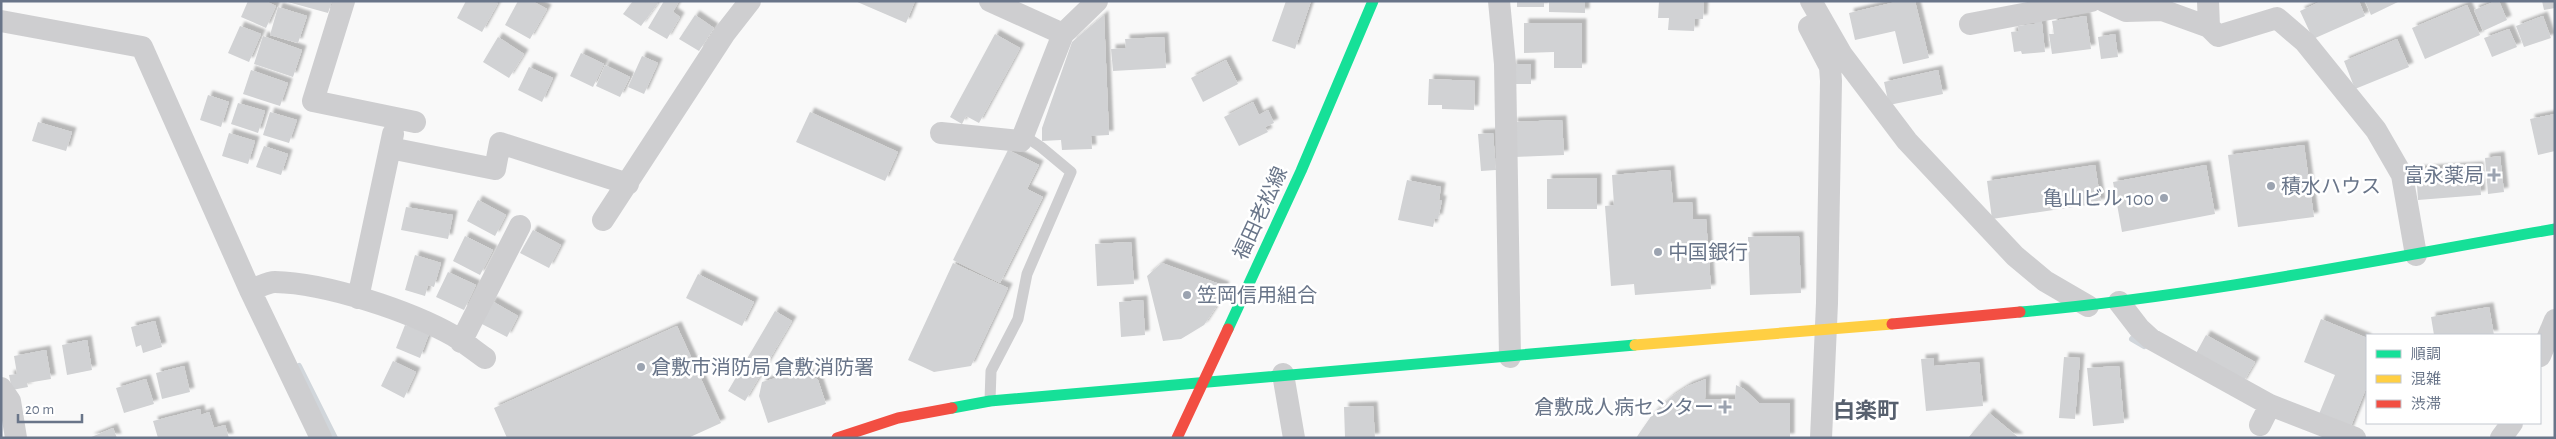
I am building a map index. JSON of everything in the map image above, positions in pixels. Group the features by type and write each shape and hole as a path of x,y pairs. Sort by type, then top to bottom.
{"street":[{"path":"344,1 313,102 406,120 390,148 358,298"},
{"path":"603,220 725,33 750,1"},
{"path":"990,1 1063,34"},
{"path":"941,133 1021,141 1063,34 1097,1"},
{"name":"福田老松線","path":"1177,438 1301,171 1373,1"},
{"path":"1499,1 1505,64 1510,357"},
{"path":"1970,24 2091,1"},
{"path":"2104,1 2126,11 2162,10 2209,28 2218,36 2277,18 2304,42 2376,130 2402,175 2416,255"},
{"path":"2208,1 2209,28"},
{"path":"1817,11 1860,91 2015,256 2045,281 2088,306"},
{"path":"1817,11 1809,27 1830,67 1826,330 1821,438"},
{"path":"1,21 142,47 250,290 321,438"},
{"path":"1830,98 1852,98 1860,91"},
{"path":"390,148 495,169 500,143 628,184"},
{"path":"461,342 520,226"},
{"path":"837,438 898,418 990,401 1202,381 1510,357 2088,306 2249,283 2555,229"},
{"path":"250,290 273,282 310,286 358,298 417,319 461,342 485,358"},
{"path":"2119,302 2138,328 2151,339 2270,405 2355,438"},
{"path":"2541,354 2555,320"},
{"path":"1283,374 1294,438"},
{"path":"1,388 10,401 16,438"},
{"path":"2260,425 2270,405"},
{"path":"2501,438 2511,424"}],"lane":[{"path":"990,401 991,371 1018,319 1027,274 1070,172 1041,147 1023,135"}],"building":[{"path":"248,1 265,1 276,6 266,28 241,17"},
{"path":"284,1 332,1 328,13"},
{"path":"466,1 498,3 482,32 457,18"},
{"path":"518,1 532,1 547,9 530,39 505,25"},
{"path":"633,1 658,3 641,26 623,14"},
{"path":"664,1 679,1 673,12 680,17 667,39 648,28"},
{"path":"855,1 915,1 906,23"},
{"path":"1286,1 1311,1 1295,49 1272,41"},
{"path":"1517,1 1544,1 1544,7 1517,7"},
{"path":"1549,1 1585,1 1585,13 1549,12"},
{"path":"1659,1 1704,2 1703,19 1695,19 1694,31 1668,30 1669,18 1658,18"},
{"path":"1900,1 1915,1 1929,58 1903,64 1895,31 1855,40 1849,13"},
{"path":"2322,1 2359,1 2365,16 2313,39 2300,11"},
{"path":"2365,1 2400,1 2371,15"},
{"path":"2499,1 2507,20 2483,31 2474,10"},
{"path":"2542,1 2555,1 2555,8 2544,10"},
{"path":"2467,5 2480,35 2425,59 2412,28"},
{"path":"278,7 307,16 298,43 270,35"},
{"path":"2034,14 2041,14 2045,52 2022,54 2021,51 2014,52 2011,32 2019,31 2018,26 2035,24"},
{"path":"695,15 714,28 699,51 679,39"},
{"path":"1104,15 1109,135 1091,136 1092,149 1062,150 1061,140 1042,141 1042,128 1072,42"},
{"path":"2086,16 2091,49 2052,54 2049,34 2054,34 2052,21"},
{"path":"2543,16 2551,38 2524,47 2516,26"},
{"path":"1524,23 1582,23 1582,68 1554,68 1554,52 1524,53"},
{"path":"240,26 261,34 249,62 228,53"},
{"path":"2509,29 2517,47 2492,57 2484,38"},
{"path":"995,34 1020,48 979,123 966,116 962,124 950,117"},
{"path":"2115,34 2118,57 2101,59 2098,37"},
{"path":"263,36 302,50 293,77 254,64"},
{"path":"498,37 524,54 509,78 483,62"},
{"path":"1164,37 1166,68 1113,71 1111,49 1126,48 1125,39"},
{"path":"2397,39 2409,67 2355,89 2344,61"},
{"path":"581,53 604,64 593,87 570,76"},
{"path":"642,56 658,63 644,94 628,87"},
{"path":"1226,60 1238,84 1203,102 1191,78"},
{"path":"1512,64 1531,64 1531,84 1512,84"},
{"path":"605,65 630,77 620,97 596,86"},
{"path":"529,67 553,78 542,102 518,90"},
{"path":"251,70 288,83 280,106 243,94"},
{"path":"1938,70 1943,94 1889,105 1884,82"},
{"path":"1429,79 1475,81 1474,110 1442,109 1442,105 1428,105"},
{"path":"208,95 229,102 221,127 200,120"},
{"path":"1253,102 1259,115 1268,110 1274,123 1265,127 1268,132 1239,146 1224,117"},
{"path":"238,103 265,111 258,133 231,124"},
{"path":"270,112 297,120 289,143 263,135"},
{"path":"810,112 898,152 885,181 796,142"},
{"path":"2555,114 2555,151 2538,155 2530,119"},
{"path":"1562,120 1564,155 1515,157 1513,122"},
{"path":"38,122 72,132 66,151 32,141"},
{"path":"229,133 255,141 248,164 222,156"},
{"path":"1493,133 1496,170 1481,171 1478,134"},
{"name":"積水ハウス","path":"2304,145 2314,217 2238,227 2228,155"},
{"path":"264,146 288,154 281,175 256,167"},
{"path":"1008,150 1039,165 1027,189 1043,197 1000,283 953,260"},
{"name":"富永薬局","path":"2500,156 2504,192 2488,194 2485,158"},
{"path":"2095,165 2101,203 1992,219 1987,181"},
{"name":"亀山ビル 100","path":"2206,165 2215,214 2122,232 2113,182"},
{"path":"2479,166 2481,195 2418,200 2416,170"},
{"name":"中国銀行","path":"1670,170 1673,203 1692,202 1693,219 1706,219 1711,289 1635,295 1634,284 1611,286 1605,206 1614,205 1612,175"},
{"path":"1597,178 1597,209 1547,209 1547,179"},
{"path":"1407,180 1441,187 1439,200 1442,200 1438,219 1435,218 1433,227 1398,220"},
{"path":"478,200 506,215 495,236 467,221"},
{"path":"406,207 453,215 448,239 401,230"},
{"path":"533,230 561,245 549,268 520,253"},
{"path":"465,236 493,250 480,275 453,261"},
{"path":"1799,236 1801,293 1750,295 1748,237"},
{"path":"1131,242 1134,284 1097,286 1095,244"},
{"path":"415,255 441,263 434,287 428,285 425,296 405,290"},
{"path":"953,263 1008,288 971,366 934,372 908,360"},
{"name":"笠岡信用組合","path":"1162,263 1225,286 1218,304 1204,325 1181,339 1163,341 1147,276"},
{"path":"448,272 476,285 464,310 436,297"},
{"path":"698,274 754,302 742,326 686,298"},
{"path":"1143,300 1145,335 1121,337 1119,302"},
{"path":"492,301 518,316 507,337 480,323"},
{"path":"2489,307 2494,334 2434,334 2431,317"},
{"path":"775,311 792,321 745,401 728,391"},
{"path":"2321,319 2366,338 2366,388 2349,431 2317,419 2335,375 2304,362"},
{"path":"155,321 162,347 143,353 141,345 136,347 131,327"},
{"path":"405,325 429,334 420,358 396,348"},
{"name":"倉敷市消防局 倉敷消防署","path":"677,326 721,423 688,438 507,438 494,408"},
{"path":"2206,335 2255,362 2242,384 2194,357"},
{"path":"87,340 92,370 67,375 62,345"},
{"path":"46,350 51,379 27,383 28,387 12,390 9,375 17,374 14,356"},
{"path":"2064,357 2080,358 2075,419 2059,418"},
{"path":"1934,358 1934,366 1979,362 1983,406 1926,411 1921,359"},
{"path":"393,361 416,372 404,398 381,386"},
{"path":"184,366 190,392 162,399 156,373"},
{"path":"2119,366 2124,423 2093,426 2087,368"},
{"path":"804,370 818,380 826,404 768,423 759,396 762,382"},
{"path":"146,379 154,404 124,413 116,388"},
{"name":"倉敷成人病センター","path":"1706,379 1705,399 1735,399 1736,385 1744,389 1759,403 1790,403 1790,438 1636,438 1654,412 1671,397 1688,386"},
{"path":"1373,406 1375,438 1345,438 1344,407"},
{"path":"200,409 201,415 209,412 214,428 225,425 229,438 158,438 153,421"},
{"path":"1989,413 2019,438 1968,438"},
{"path":"113,428 117,438 89,438"}],"waterway":[{"path":"2132,339 2144,346"},
{"path":"299,366 335,438"}],"traffic: fast":[{"path":"1228,329 1301,171 1373,1"},
{"path":"2020,312 2154,297 2221,287 2555,229"},
{"path":"952,408 990,401 1635,345"}],"traffic: slow":[{"path":"1635,345 1892,324"}],"traffic: jam":[{"path":"1892,324 2020,312"},
{"path":"1177,438 1228,329"},
{"path":"837,438 898,418 952,408"}],"place":[{"name":"富永薬局","path":"2494,175"},
{"name":"積水ハウス","path":"2271,186"},
{"name":"亀山ビル 100","path":"2164,198"},
{"name":"中国銀行","path":"1658,252"},
{"name":"笠岡信用組合","path":"1187,295"},
{"name":"倉敷市消防局 倉敷消防署","path":"641,367"},
{"name":"倉敷成人病センター","path":"1725,407"}],"district":[{"name":"白楽町","path":"1866,410"}]}
